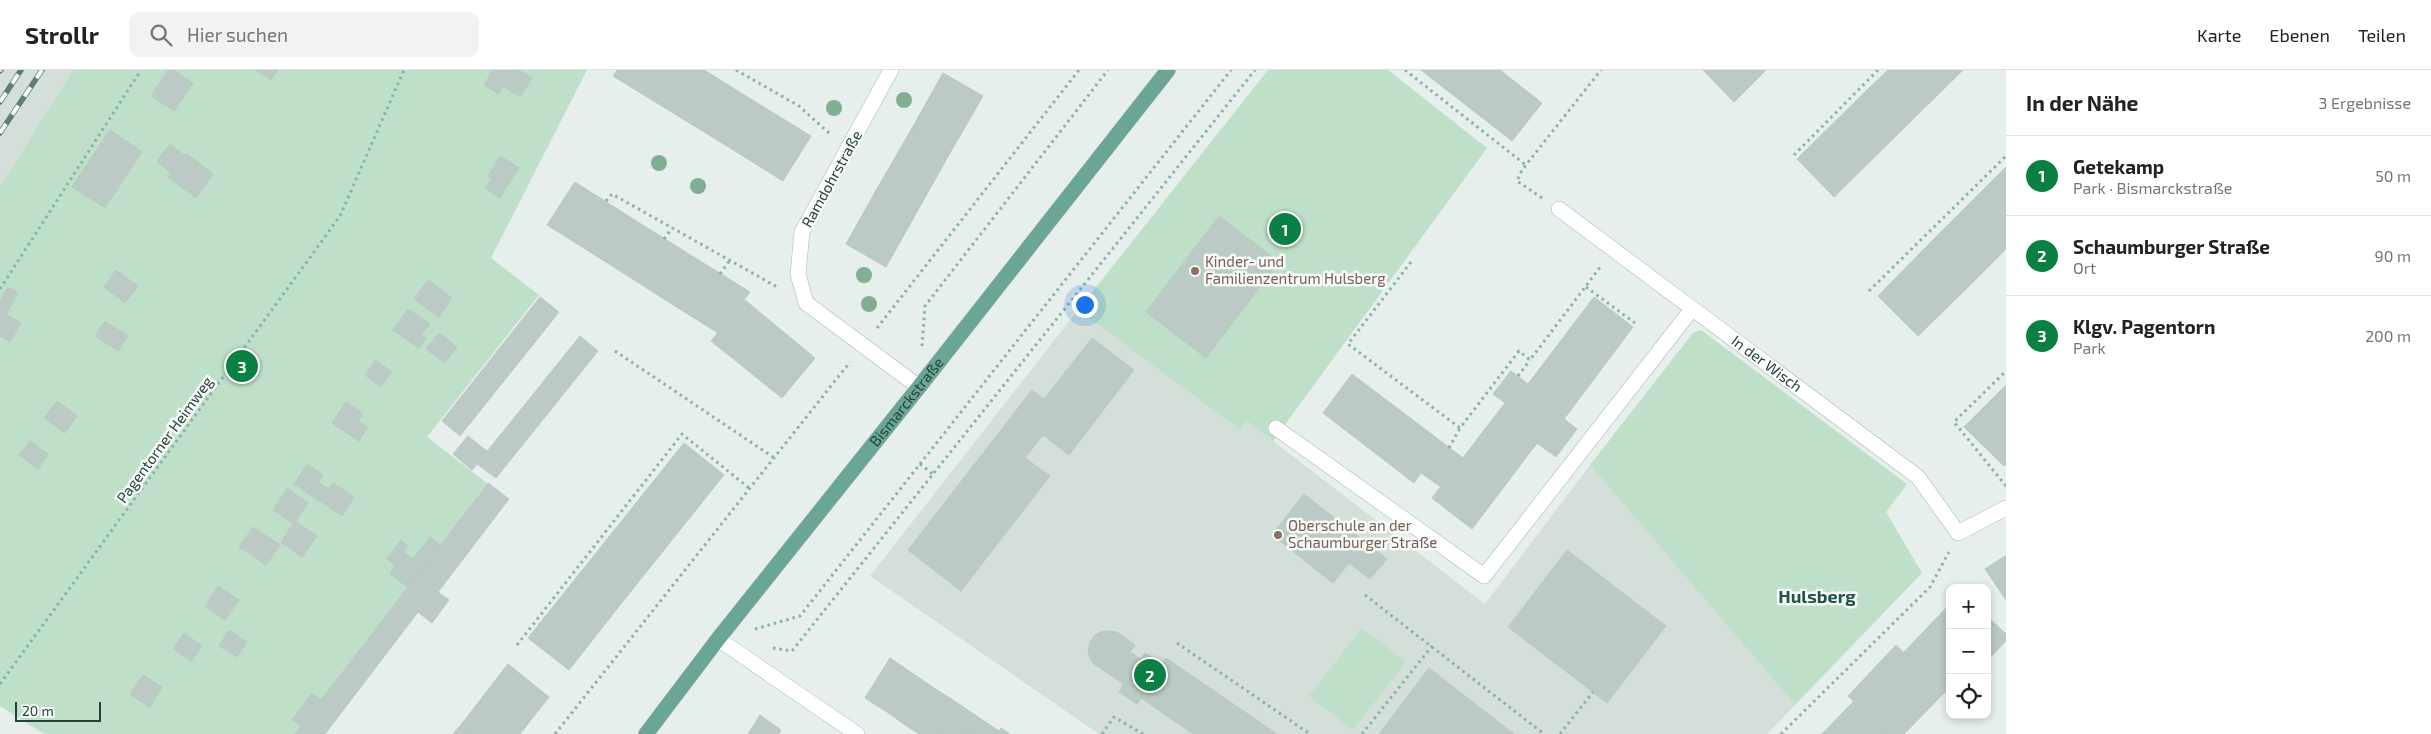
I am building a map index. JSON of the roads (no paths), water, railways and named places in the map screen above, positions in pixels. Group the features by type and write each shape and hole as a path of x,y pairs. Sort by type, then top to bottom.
{"main road":[{"name":"Bismarckstraße","path":"646,734 718,639 1168,70"}],"street":[{"name":"Ramdohrstraße","path":"891,70 802,232 798,274 806,302 919,387"},
{"name":"In der Wisch","path":"1559,210 1918,477 1958,533 2006,508"},
{"path":"1276,428 1484,576 1692,309"},
{"path":"718,639 857,734"}],"railway":[{"path":"0,102 21,70"},
{"path":"0,133 42,70"}],"place":[{"name":"Getekamp","path":"1285,229"},
{"name":"Kinder- und Familienzentrum Hulsberg","path":"1195,271"},
{"name":"Klgv. Pagentorn","path":"242,366"},
{"name":"Oberschule an der Schaumburger Straße","path":"1278,535"},
{"name":"Schaumburger Straße","path":"1150,675"}],"district":[{"name":"Hulsberg","path":"1817,597"}]}
